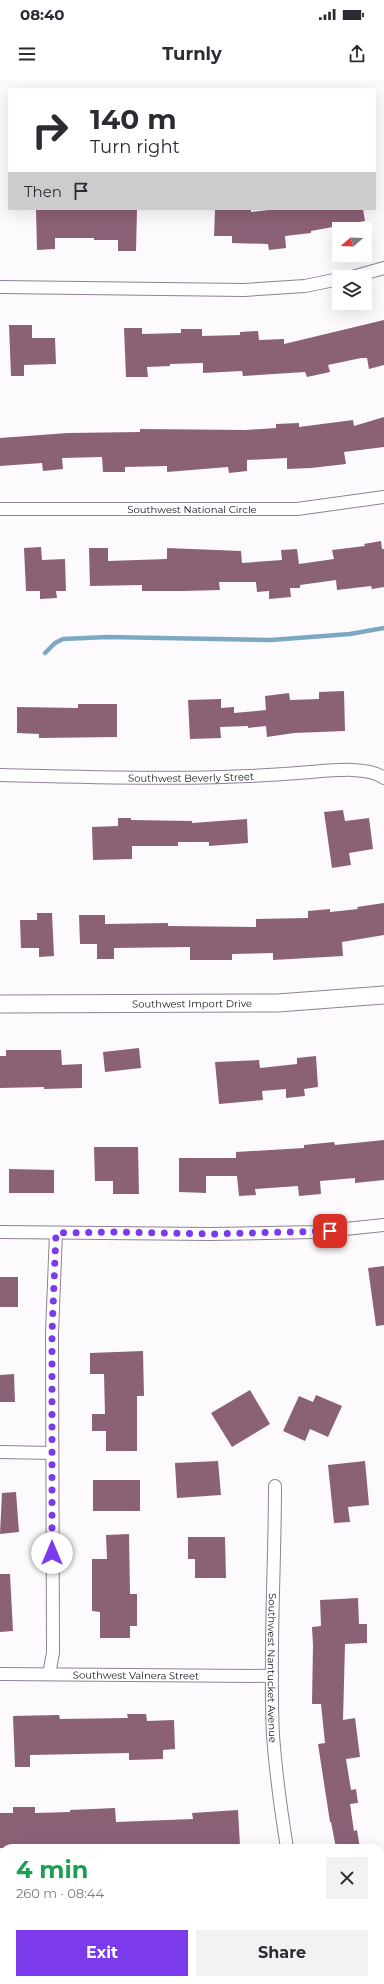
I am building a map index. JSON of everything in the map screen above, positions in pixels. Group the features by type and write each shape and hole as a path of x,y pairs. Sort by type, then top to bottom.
{"street":[{"path":"372,271 384,268"},
{"path":"0,287 244,290 306,286 332,280"},
{"name":"Southwest National Circle","path":"0,509 297,509 384,497"},
{"name":"Southwest Beverly Street","path":"0,775 250,777 325,771 363,770 383,777"},
{"name":"Southwest Import Drive","path":"0,1004 278,1003 384,995"},
{"path":"0,1232 210,1234 316,1232 384,1225"},
{"path":"49,1674 53,1653 52,1333 56,1233"},
{"path":"0,1452 52,1453"},
{"name":"Southwest Nantucket Avenue","path":"275,1486 272,1676 273,1736 281,1814 286,1844"},
{"name":"Southwest Valnera Street","path":"0,1674 272,1676"}],"building":[{"path":"36,210 137,210 136,251 118,251 118,240 94,240 94,238 55,238 55,249 37,250"},
{"path":"215,210 251,210 251,212 268,210 363,210 365,221 332,222 332,227 311,231 311,233 285,236 286,248 269,250 268,244 232,243 232,236 214,236"},
{"path":"384,320 384,365 369,369 367,358 328,365 330,372 307,377 305,372 243,376 242,371 203,373 203,363 170,364 170,366 147,367 148,377 126,377 124,328 142,328 142,334 181,333 181,329 202,329 202,336 240,335 240,332 258,331 259,340 284,339 284,344"},
{"path":"9,325 32,325 32,338 55,338 56,364 24,365 24,376 11,376"},
{"path":"384,417 384,447 344,452 346,464 287,469 287,458 247,460 247,471 229,473 228,467 167,472 167,466 125,467 125,472 103,472 102,457 62,458 63,469 43,471 42,463 0,466 0,438 68,433 140,432 140,429 245,430 276,428 276,424 299,423 299,427 353,420 354,426"},
{"path":"381,541 382,549 384,549 384,587 372,589 371,586 337,590 336,580 300,585 300,588 290,588 291,597 269,599 269,591 257,592 256,582 219,582 220,590 183,591 142,591 142,585 90,586 89,548 108,548 108,561 167,559 167,548 241,551 242,563 282,560 281,550 297,549 299,564 334,559 332,550 365,546 364,544"},
{"path":"41,547 42,560 65,559 66,591 56,591 57,598 40,599 40,591 26,591 24,548"},
{"path":"344,691 345,731 294,733 267,737 266,726 248,728 248,726 220,727 221,738 190,739 188,700 221,699 221,708 234,707 234,713 266,710 265,696 289,693 290,700 319,699 319,692"},
{"path":"78,704 117,704 117,737 39,738 39,734 17,733 17,707 78,708"},
{"path":"343,810 345,821 369,818 373,849 349,853 351,865 332,868 324,812"},
{"path":"118,818 131,818 131,820 192,821 192,823 247,819 248,843 209,846 209,842 178,842 178,846 132,846 132,859 93,860 92,827 118,826"},
{"path":"384,903 384,935 342,942 343,956 273,960 273,953 232,954 232,960 190,960 190,947 114,948 114,959 97,959 97,944 80,944 79,915 105,915 105,924 168,923 168,926 256,927 256,919 308,918 308,911 330,909 330,912 358,909 357,907"},
{"path":"37,913 52,913 54,956 39,957 39,948 21,948 20,920 37,920"},
{"path":"139,1048 141,1068 105,1072 103,1052"},
{"path":"6,1050 61,1050 62,1065 82,1064 82,1088 0,1088 0,1056 6,1056"},
{"path":"316,1056 318,1087 304,1089 305,1096 286,1098 286,1089 262,1091 263,1100 219,1104 215,1062 259,1060 260,1068 297,1064 297,1058"},
{"path":"384,1140 384,1180 355,1183 355,1178 320,1181 321,1194 299,1196 298,1186 255,1189 256,1195 239,1196 237,1176 206,1176 206,1193 179,1192 179,1158 236,1158 236,1152 304,1148 304,1145 334,1142 335,1145"},
{"path":"94,1147 138,1147 139,1194 113,1194 113,1181 95,1181"},
{"path":"9,1169 54,1170 54,1193 9,1193"},
{"path":"384,1266 384,1325 376,1326 368,1268"},
{"path":"0,1277 18,1277 18,1307 0,1307"},
{"path":"143,1351 144,1396 137,1396 137,1451 106,1451 106,1431 92,1431 92,1414 105,1414 104,1374 90,1374 90,1353"},
{"path":"14,1374 15,1402 0,1402 0,1375"},
{"path":"250,1390 270,1424 232,1447 211,1413"},
{"path":"316,1395 342,1406 328,1437 310,1429 305,1441 283,1431 299,1396 313,1402"},
{"path":"218,1461 221,1495 177,1498 175,1463"},
{"path":"365,1461 369,1505 348,1507 350,1522 334,1523 328,1465"},
{"path":"93,1480 140,1480 140,1511 93,1511"},
{"path":"16,1492 19,1532 0,1534 2,1493"},
{"path":"129,1534 130,1594 137,1594 137,1626 130,1626 130,1638 100,1638 100,1612 92,1611 92,1559 107,1559 106,1535"},
{"path":"188,1537 225,1537 226,1578 195,1578 195,1559 188,1559"},
{"path":"0,1574 10,1574 13,1631 0,1632"},
{"path":"358,1598 359,1624 367,1624 367,1643 345,1644 343,1720 355,1718 360,1757 346,1759 351,1790 356,1789 358,1803 350,1804 354,1831 357,1830 359,1844 335,1844 330,1822 318,1744 325,1743 321,1704 312,1704 312,1627 321,1626 320,1600"},
{"path":"127,1714 146,1714 147,1721 174,1720 175,1749 163,1750 163,1759 129,1760 129,1753 30,1755 30,1767 15,1767 13,1716 59,1715 60,1719 128,1718"},
{"path":"13,1807 35,1807 35,1813 115,1808 116,1822 193,1819 192,1813 238,1810 240,1844 0,1844 0,1813 13,1813"}],"waterway":[{"path":"45,653 55,643 63,639 108,637 271,640 350,634 384,628"}],"route":[{"path":"52,1553 52,1333 56,1233 116,1232 210,1234 330,1231"}]}
